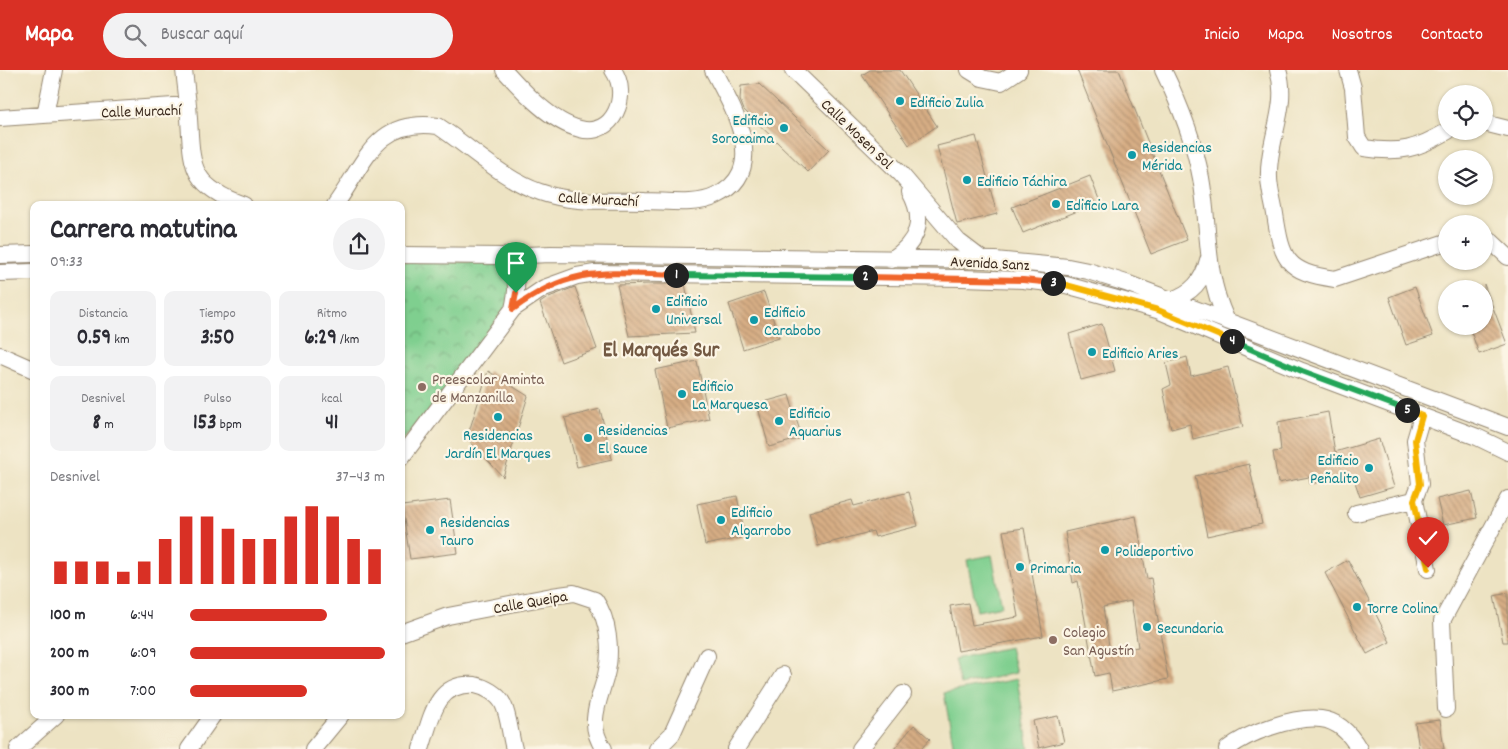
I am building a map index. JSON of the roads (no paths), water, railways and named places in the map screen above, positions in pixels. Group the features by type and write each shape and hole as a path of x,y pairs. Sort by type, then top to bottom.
{"street":[{"path":"45,115 54,70"},
{"path":"184,70 188,105"},
{"path":"504,70 553,116 579,129 592,131 604,127 613,119 618,108 620,86 613,70"},
{"name":"Calle Murachí","path":"338,201 373,147 384,136 396,128 425,124 438,126 523,185 553,196 592,200 687,202 716,197 735,180 742,166 745,152 744,138 738,121 714,70"},
{"name":"Calle Mosen Sol","path":"793,70 901,174 958,241 984,260"},
{"path":"969,70 982,78 1002,82 1019,70"},
{"path":"1163,70 1187,126 1196,154 1205,206 1209,258 1214,290 1226,319"},
{"path":"1278,70 1282,88 1268,172 1279,243 1284,256 1298,270 1335,279 1438,245"},
{"path":"1348,70 1353,88 1357,137 1364,148 1385,152 1409,150 1438,136"},
{"name":"Calle Murachí","path":"0,118 188,105 196,171 202,182 225,198 233,201"},
{"path":"1493,125 1508,129"},
{"name":"Calle Mosen Sol","path":"891,260 907,247 919,224 918,206 901,174"},
{"path":"1493,243 1508,257"},
{"path":"0,255 30,254"},
{"name":"Avenida Sanz","path":"405,255 503,256 559,254 984,260 1088,271 1226,319 1508,428"},
{"name":"Avenida Sanz","path":"503,256 512,266 518,282 513,309"},
{"path":"1171,300 1190,292 1196,286 1206,270 1209,258"},
{"path":"0,273 30,272"},
{"name":"Avenida Sanz","path":"405,453 513,309 544,288 577,276 595,273 962,278 1023,280 1066,285 1158,310 1302,371 1478,437 1508,452"},
{"path":"0,355 30,368"},
{"path":"1422,416 1415,440 1420,484 1414,500 1428,568"},
{"path":"1446,709 1442,621 1508,499"},
{"path":"1356,513 1414,500"},
{"name":"Calle Queipa","path":"405,632 448,616 552,596 574,593 595,600 605,617 608,644 607,673 594,714 597,736 604,749"},
{"path":"657,749 672,734 707,656"},
{"path":"736,749 783,675"},
{"path":"421,749 438,699 451,689 470,685 482,686 502,703 514,749"},
{"path":"860,749 902,694"},
{"path":"18,749 52,719"},
{"path":"189,749 210,719"},
{"path":"313,749 338,719"},
{"path":"1227,749 1242,739 1267,729 1295,722 1322,719 1341,727 1359,749"}],"place":[{"name":"Edificio Zulia","path":"900,101"},
{"name":"Edificio Sorocaima","path":"784,128"},
{"name":"Residencias Mérida","path":"1132,155"},
{"name":"Edificio Táchira","path":"967,180"},
{"name":"Edificio Lara","path":"1056,204"},
{"name":"Edificio Universal","path":"656,309"},
{"name":"Edificio Carabobo","path":"754,320"},
{"name":"Edificio Aries","path":"1092,352"},
{"name":"Preescolar Aminta de Manzanilla","path":"422,387"},
{"name":"Edificio La Marquesa","path":"682,394"},
{"name":"Residencias Jardín El Marques","path":"498,417"},
{"name":"Edificio Aquarius","path":"779,421"},
{"name":"Residencias El Sauce","path":"588,438"},
{"name":"Edificio Peñalito","path":"1369,468"},
{"name":"Edificio Algarrobo","path":"721,520"},
{"name":"Residencias Tauro","path":"430,530"},
{"name":"Polideportivo","path":"1105,550"},
{"name":"Primaria","path":"1020,567"},
{"name":"Torre Colina","path":"1357,607"},
{"name":"Secundaria","path":"1147,627"},
{"name":"Colegio San Agustín","path":"1053,640"}],"district":[{"name":"El Marqués Sur","path":"661,349"}]}
